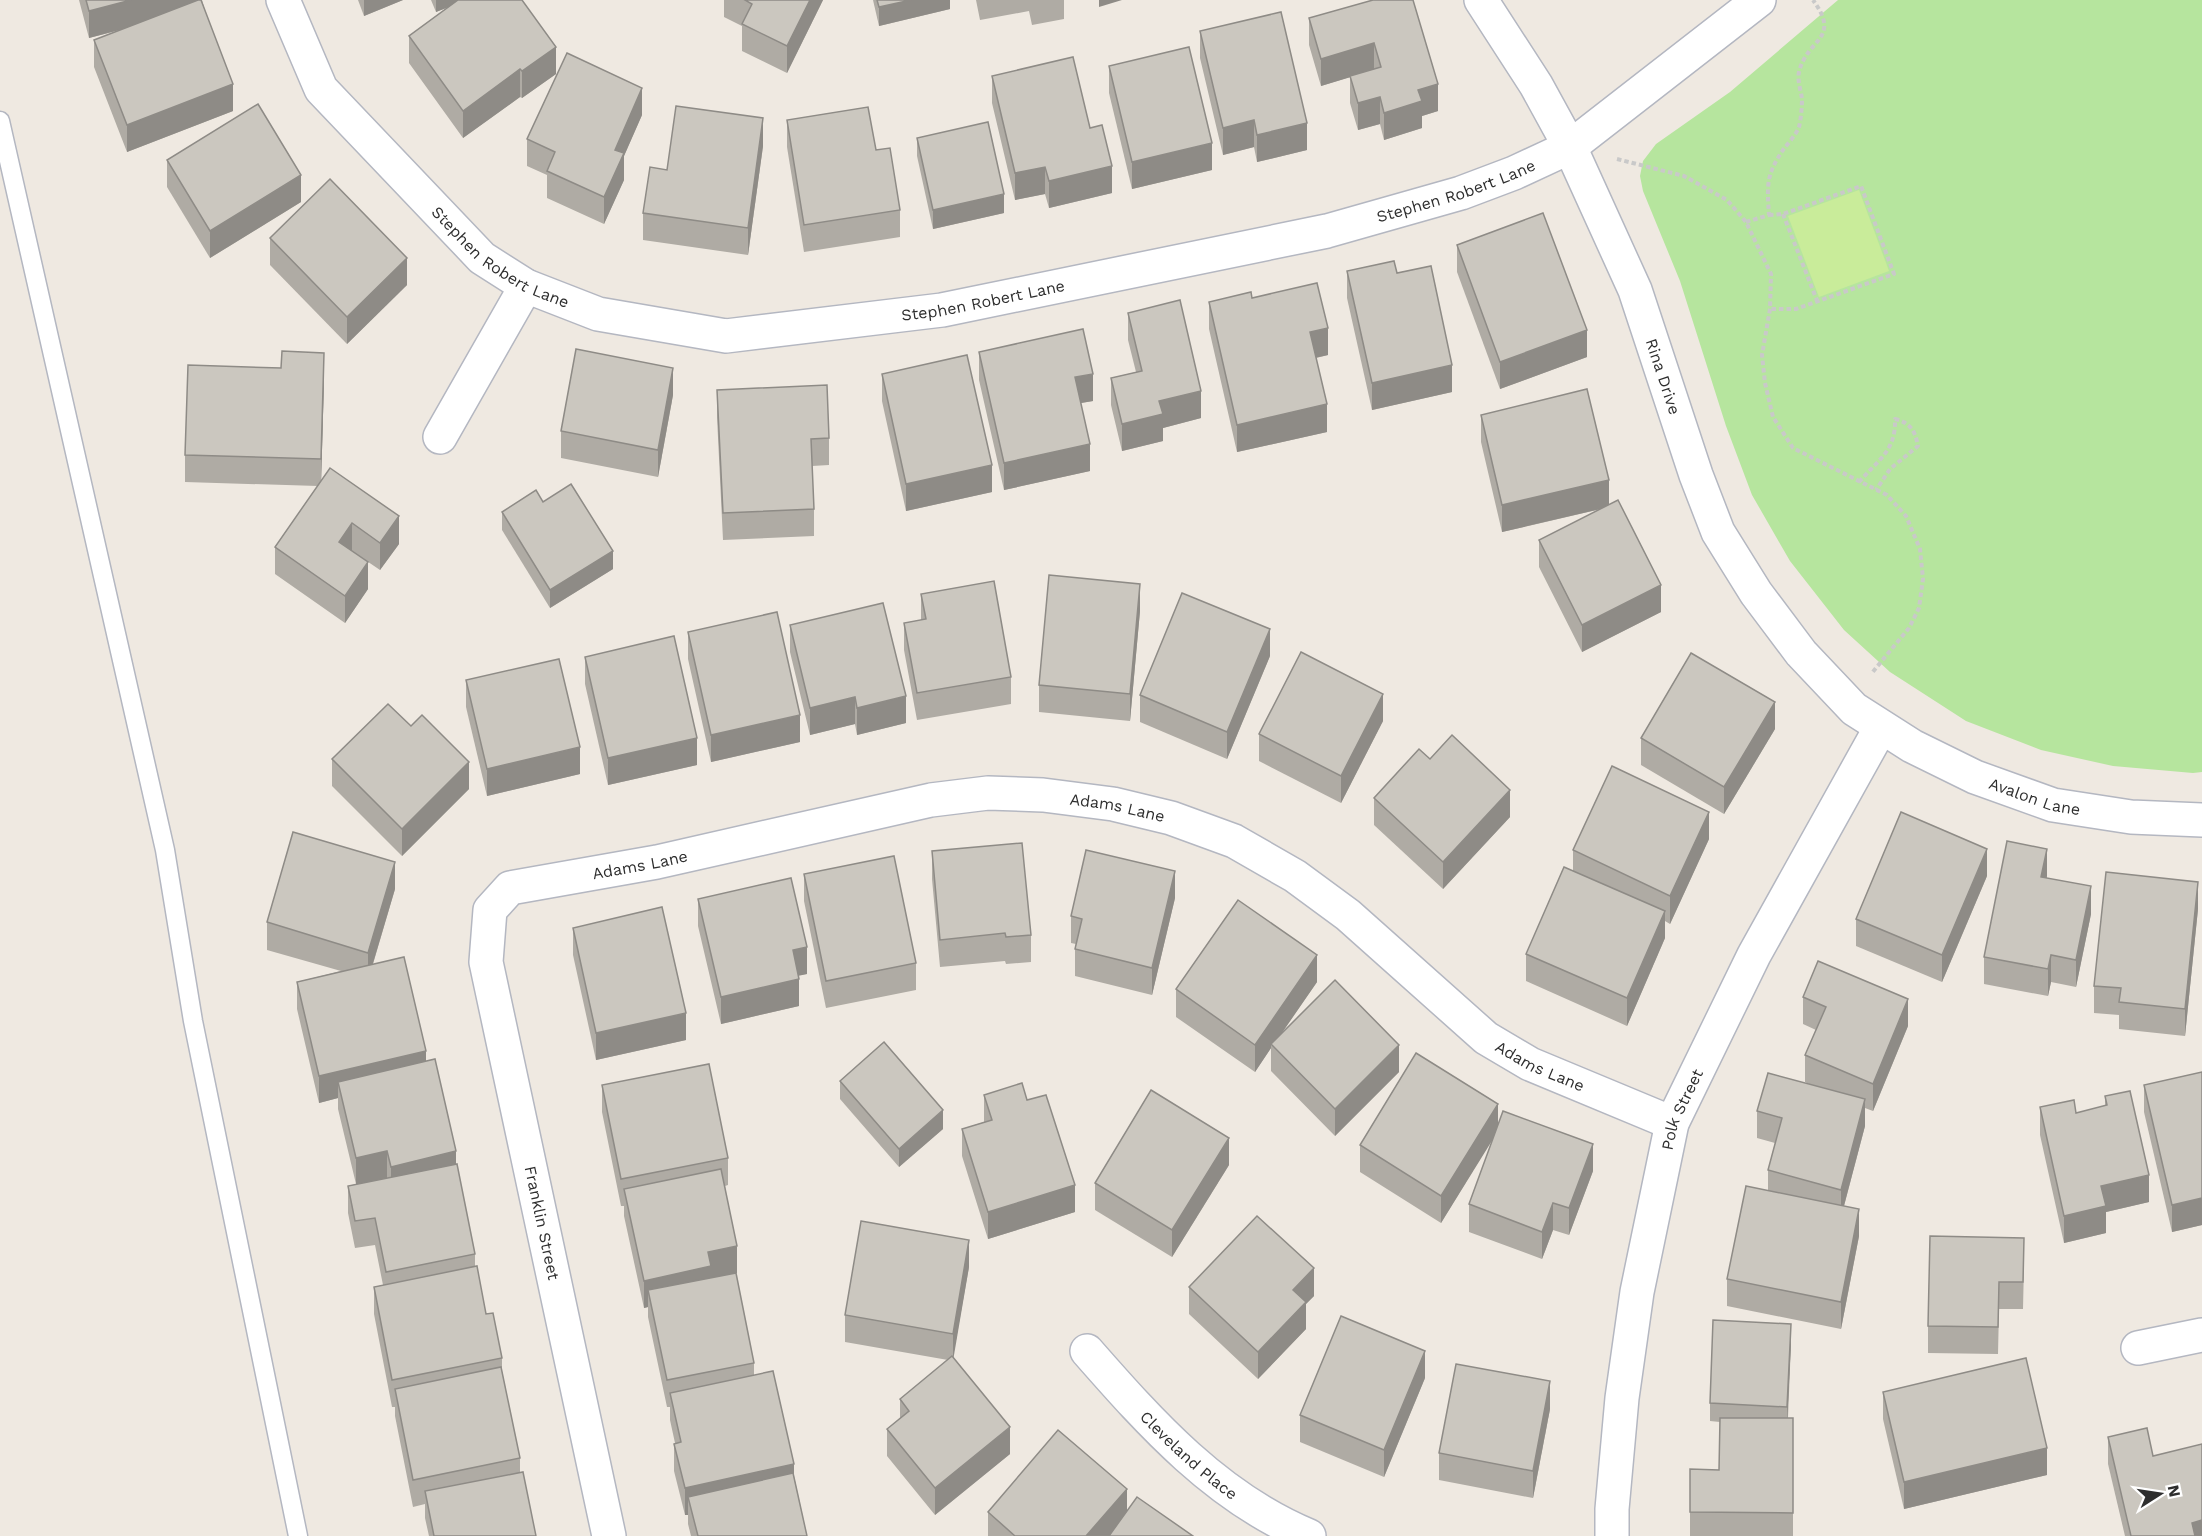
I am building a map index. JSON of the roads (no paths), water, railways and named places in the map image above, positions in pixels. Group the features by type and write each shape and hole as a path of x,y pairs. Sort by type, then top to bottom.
{"street":[{"name":"Stephen Robert Lane","path":"283,0 321,89 482,258 526,286 598,314 726,336 942,310 1327,231 1461,193 1514,173 1570,147 1759,0"},
{"name":"Rina Drive","path":"1481,0 1536,85 1570,147 1635,290 1696,475 1718,532 1756,593 1801,653 1849,703 1881,727"},
{"path":"440,437 526,286"},
{"name":"Avalon Lane","path":"1881,727 1912,746 1975,777 2054,805 2131,817 2202,820"},
{"name":"Polk Street","path":"1612,1536 1612,1509 1622,1398 1637,1292 1672,1123 1754,955 1881,727"},
{"name":"Adams Lane","path":"490,910 510,888 657,862 931,800 987,793 1043,795 1113,804 1171,818 1234,841 1294,876 1348,915 1486,1038 1530,1064 1672,1123"},
{"name":"Franklin Street","path":"490,910 486,962 609,1536"},
{"path":"2138,1348 2202,1335"},
{"name":"Cleveland Place","path":"1087,1351 1181,1452 1237,1498 1309,1536"}],"lane":[{"path":"0,121 165,850 193,1021 298,1536"}]}
